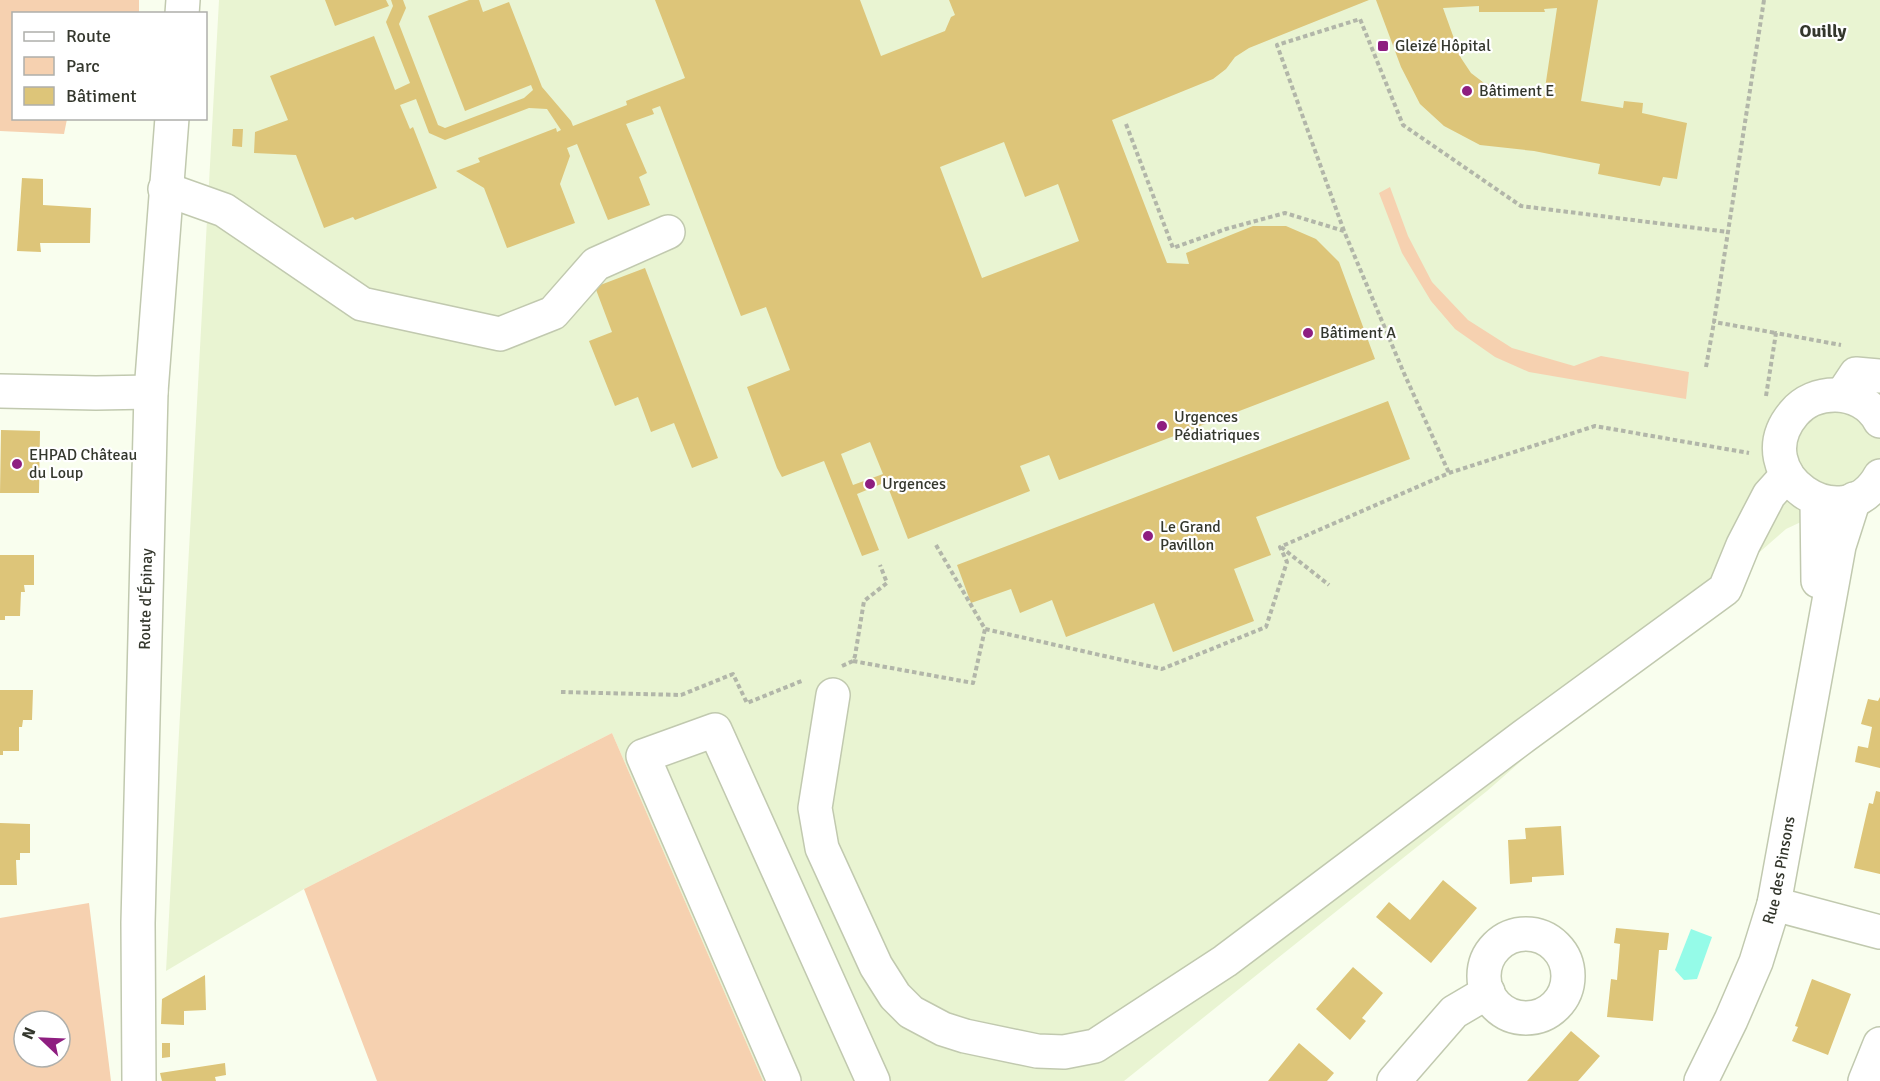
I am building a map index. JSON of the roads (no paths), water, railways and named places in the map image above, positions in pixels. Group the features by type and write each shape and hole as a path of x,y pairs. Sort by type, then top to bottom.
{"street":[{"name":"Route d'Épinay","path":"139,1081 138,923 151,392 172,120"},
{"path":"165,189 224,210 362,304 500,334 553,313 596,264 668,232"},
{"path":"1842,395 1856,374 1880,376"},
{"path":"0,390 151,392"},
{"path":"1879,418 1862,403 1842,395 1816,398 1800,407 1788,421 1781,437 1780,450 1787,475 1795,486 1805,495 1817,500 1830,503 1854,499 1867,491 1880,476"},
{"path":"826,681 815,808 822,848 876,966 895,996 911,1012 943,1029 1012,1047 1064,1052 1095,1046 1226,961 1524,736 1725,590 1743,545 1769,495 1787,475"},
{"name":"Rue des Pinsons","path":"1701,1081 1748,981 1774,904 1819,646 1839,546 1854,499"},
{"name":"Rue des Pinsons","path":"1817,500 1819,646"},
{"path":"784,1081 643,756 715,730 873,1081"},
{"path":"1774,904 1880,932"},
{"path":"814,951 859,930"},
{"path":"1394,1081 1454,1012 1488,992"},
{"path":"1865,1081 1880,1044"}],"water":[{"path":"1691,929 1712,937 1697,979 1684,980 1675,970"}],"place":[{"name":"Gleizé Hôpital","path":"1383,46"},
{"name":"Bâtiment E","path":"1467,91"},
{"name":"Bâtiment A","path":"1308,333"},
{"name":"Urgences Pédiatriques","path":"1162,426"},
{"name":"EHPAD Château du Loup","path":"17,464"},
{"name":"Urgences","path":"870,484"},
{"name":"Le Grand Pavillon","path":"1148,536"}],"district":[{"name":"Ouilly","path":"1823,31"}]}
